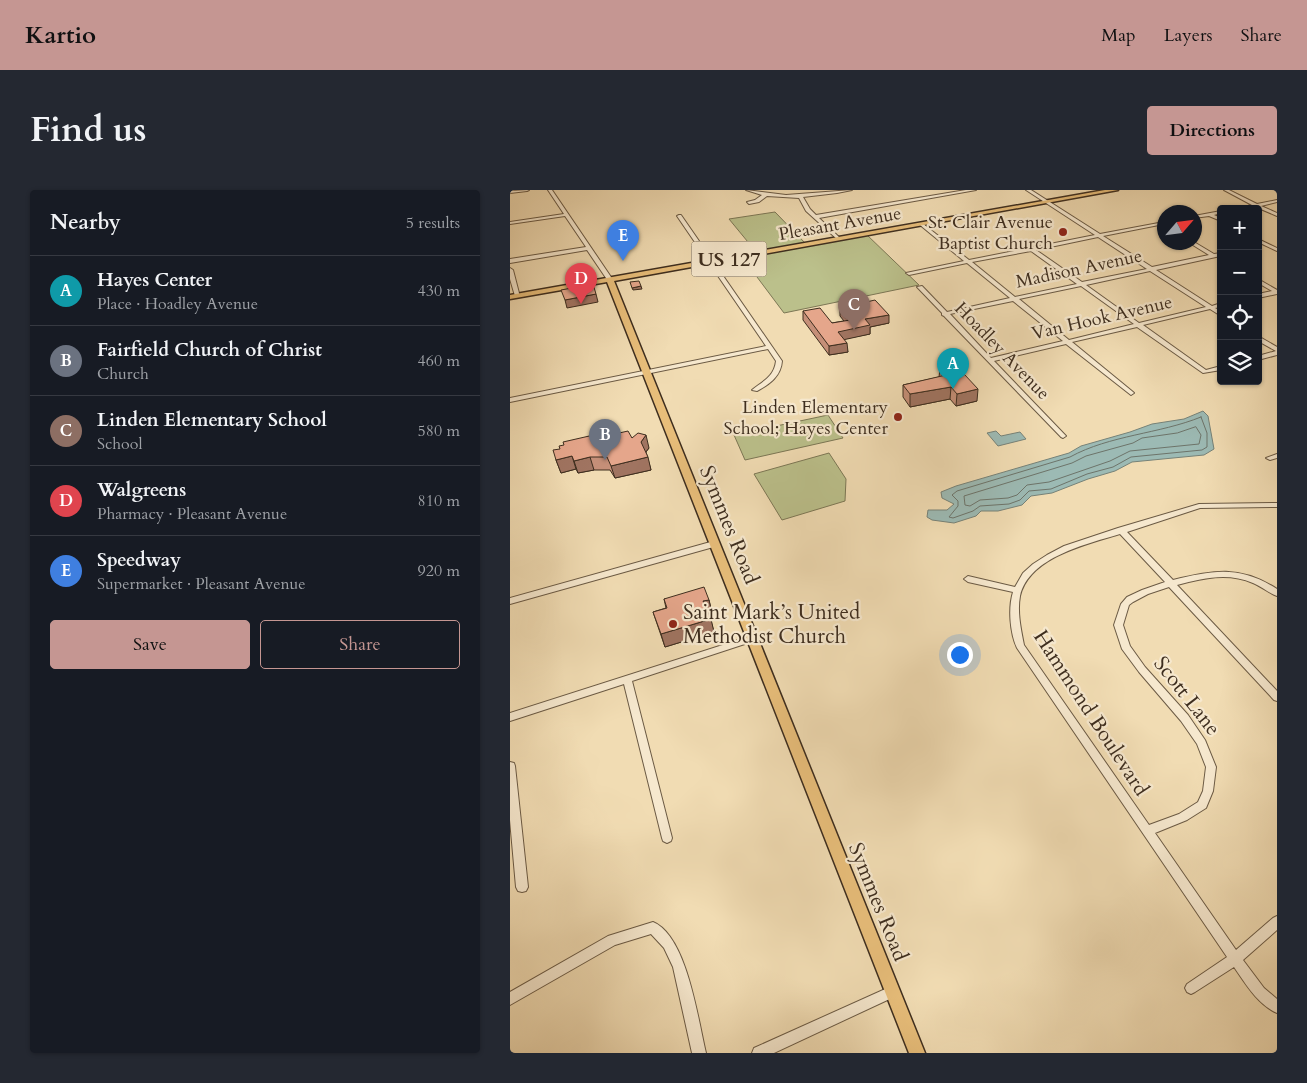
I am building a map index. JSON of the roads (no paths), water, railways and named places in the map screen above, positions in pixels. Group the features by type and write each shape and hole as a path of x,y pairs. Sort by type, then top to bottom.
{"main road":[{"name":"Pleasant Avenue","path":"514,296 1115,190"},
{"name":"Symmes Road","path":"610,280 714,544 754,638 917,1053"}],"street":[{"path":"510,192 527,190"},
{"path":"550,191 560,190"},
{"path":"748,190 765,195 801,197 850,190"},
{"path":"815,217 974,190"},
{"path":"1028,190 1217,312"},
{"path":"1226,190 1256,205 1277,201"},
{"name":"Symmes Road","path":"550,191 610,280"},
{"path":"748,203 757,201 765,195"},
{"path":"801,197 808,210 838,239"},
{"path":"1262,208 1277,215"},
{"path":"1202,215 1217,213"},
{"path":"1209,214 1217,218"},
{"path":"510,223 566,215"},
{"path":"679,216 779,361 778,371 768,382 754,390"},
{"path":"922,224 1131,393"},
{"path":"916,280 910,273 1157,224"},
{"path":"1262,242 1277,250"},
{"path":"1262,245 1277,242"},
{"path":"510,261 589,248"},
{"path":"1032,249 1205,372 1217,369"},
{"path":"1202,249 1217,258"},
{"name":"Madison Avenue","path":"944,314 1217,255"},
{"path":"510,270 514,296"},
{"path":"1262,283 1277,292"},
{"name":"Hoadley Avenue","path":"920,287 1062,436"},
{"path":"1262,295 1277,292"},
{"name":"Van Hook Avenue","path":"990,360 1217,306"},
{"path":"1261,340 1277,352"},
{"path":"510,400 769,347"},
{"path":"1262,357 1277,352"},
{"path":"968,579 1015,590 1036,566 1049,556 1121,530 1199,506 1276,506"},
{"path":"1121,530 1277,697"},
{"path":"510,601 714,544"},
{"name":"Scott Lane","path":"1147,831 1184,816 1202,804 1211,786 1212,767 1206,750 1194,731 1130,653 1119,632 1119,616 1126,603 1144,592 1206,573 1219,572 1255,580 1277,593"},
{"name":"Hammond Boulevard","path":"1015,590 1015,618 1020,646 1236,959 1260,992 1277,1007"},
{"path":"510,717 754,638"},
{"path":"627,679 667,838"},
{"path":"510,766 513,842 522,887"},
{"path":"1191,988 1236,959 1277,922"},
{"path":"510,999 612,940 653,928 668,944 679,965 699,1053"},
{"path":"759,1053 892,992"}],"water":[{"path":"1203,411 1208,416 1214,449 1204,455 1132,462 1115,471 1052,493 1031,496 1022,505 998,511 981,511 976,516 954,523 932,520 927,517 928,510 947,510 954,504 942,498 941,492 956,486 1069,453 1081,446 1152,424 1184,419"},
{"path":"996,431 1001,436 1020,432 1026,439 998,446 987,433"}],"place":[{"name":"St. Clair Avenue Baptist Church","path":"1063,232"},
{"name":"Speedway","path":"623,261"},
{"name":"Walgreens","path":"581,304"},
{"name":"Linden Elementary School","path":"854,330"},
{"name":"Hayes Center","path":"953,389"},
{"name":"Linden Elementary School; Hayes Center","path":"898,417"},
{"name":"Fairfield Church of Christ","path":"605,460"},
{"name":"Saint Mark’s United Methodist Church","path":"673,624"}]}
